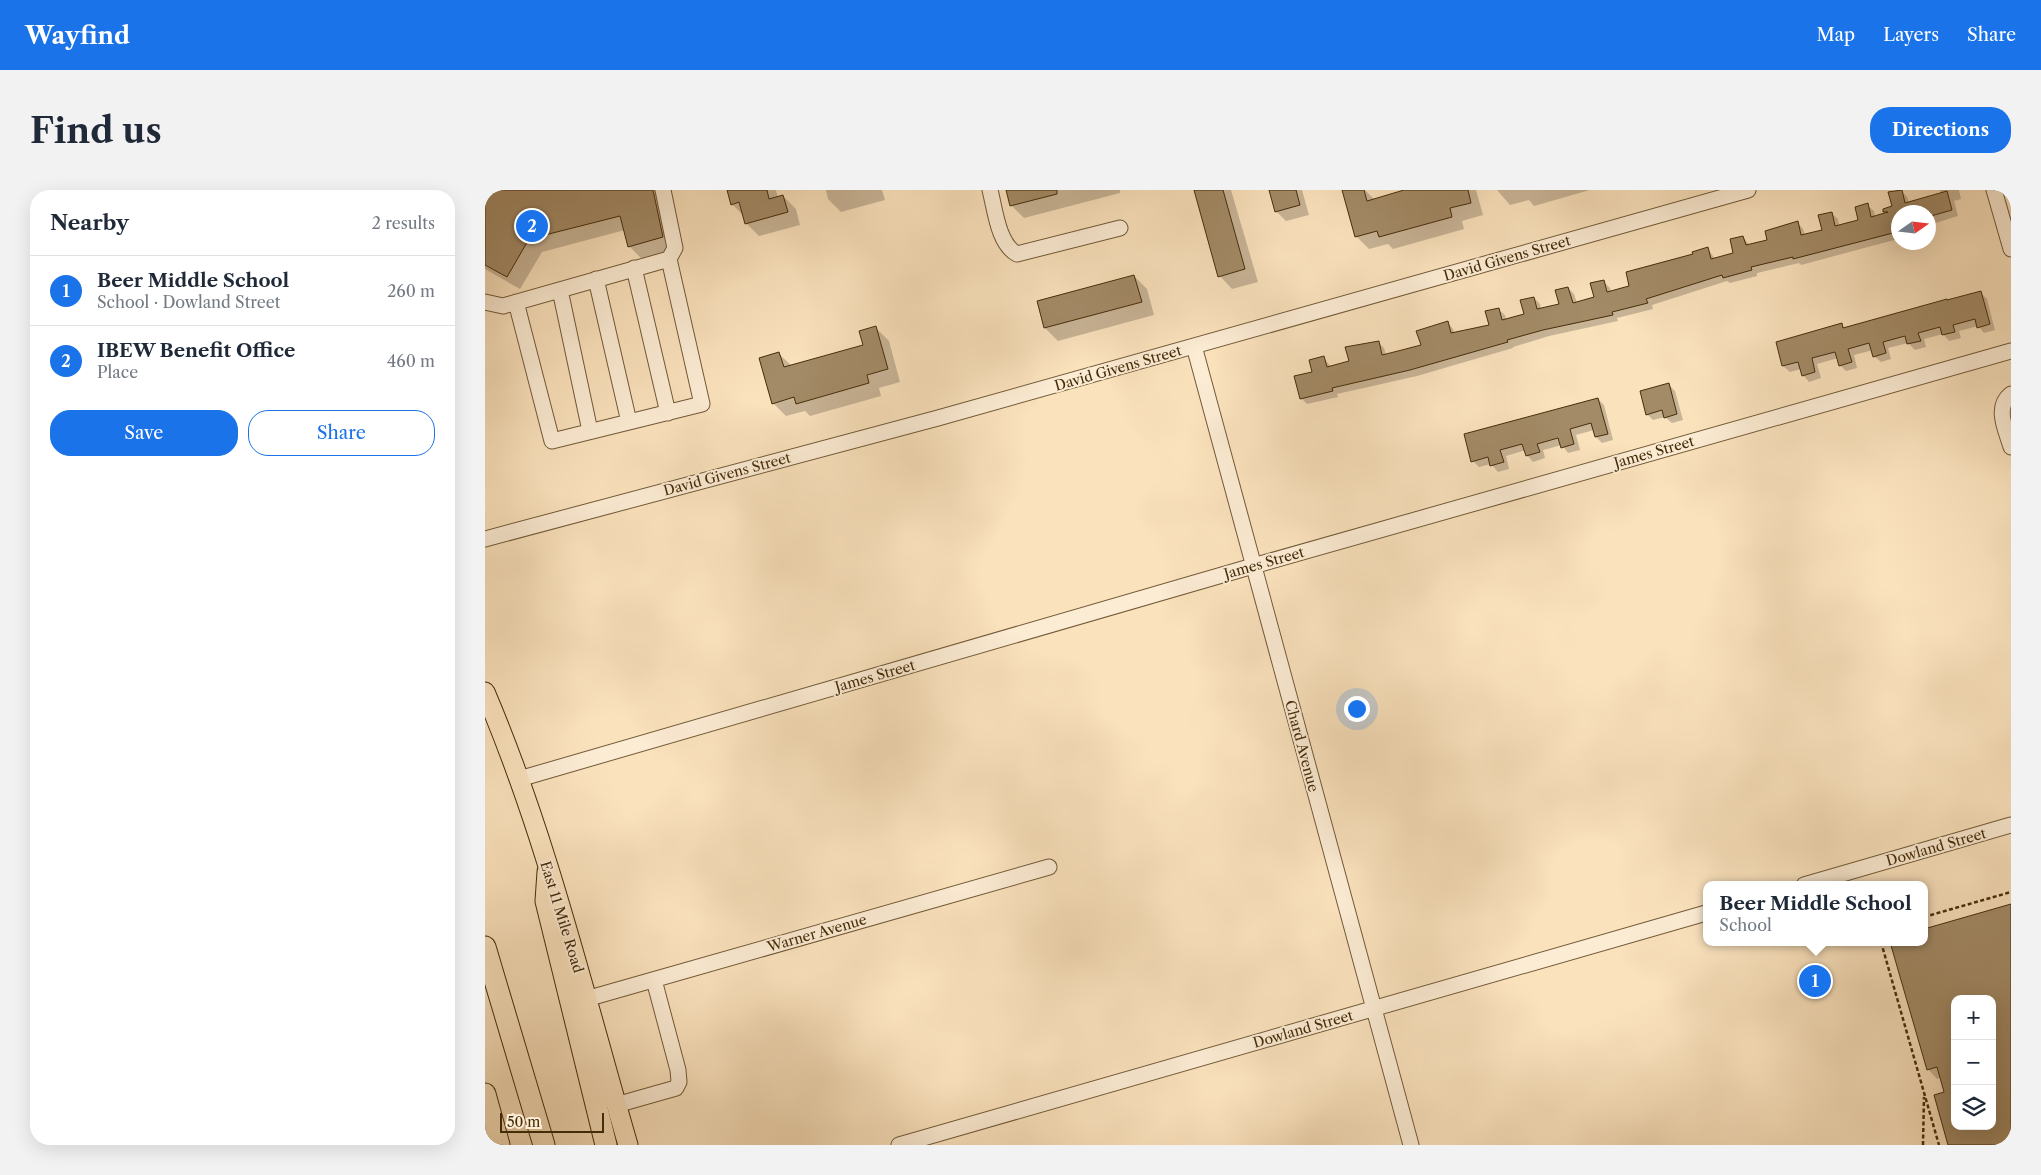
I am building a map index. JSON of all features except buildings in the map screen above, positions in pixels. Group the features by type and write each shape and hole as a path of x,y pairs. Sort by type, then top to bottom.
{"highway":[{"path":"549,872 546,901 606,1145"},
{"path":"485,947 544,1145"},
{"path":"485,1094 499,1145"}],"main road":[{"name":"East 11 Mile Road","path":"485,692 519,779 557,897 628,1145"}],"street":[{"path":"485,302 503,306 669,258 675,248 663,190"},
{"path":"990,190 1004,241 1009,249 1017,254 1120,228"},
{"name":"David Givens Street","path":"485,539 938,418 1748,190"},
{"path":"1994,190 2011,249"},
{"path":"516,302 552,441 702,404 669,258"},
{"path":"635,268 668,412"},
{"path":"596,279 629,422"},
{"path":"561,290 590,431"},
{"name":"Chard Avenue","path":"1194,346 1411,1145"},
{"name":"James Street","path":"519,779 1253,566 2011,351"},
{"path":"2011,394 2006,398 2002,406 2002,415 2011,447"},
{"name":"Dowland Street","path":"1818,881 2011,825"},
{"name":"Warner Avenue","path":"586,999 1049,867"},
{"name":"Dowland Street","path":"899,1145 1703,914"},
{"path":"616,1105 676,1088 679,1082 678,1070 654,980"}],"path":[{"path":"1928,915 2011,892"},
{"path":"1882,946 1939,1145"},
{"path":"1923,1145 1924,1093"}],"place":[{"name":"IBEW Benefit Office","path":"532,226"},
{"name":"Beer Middle School","path":"1815,981"}]}
